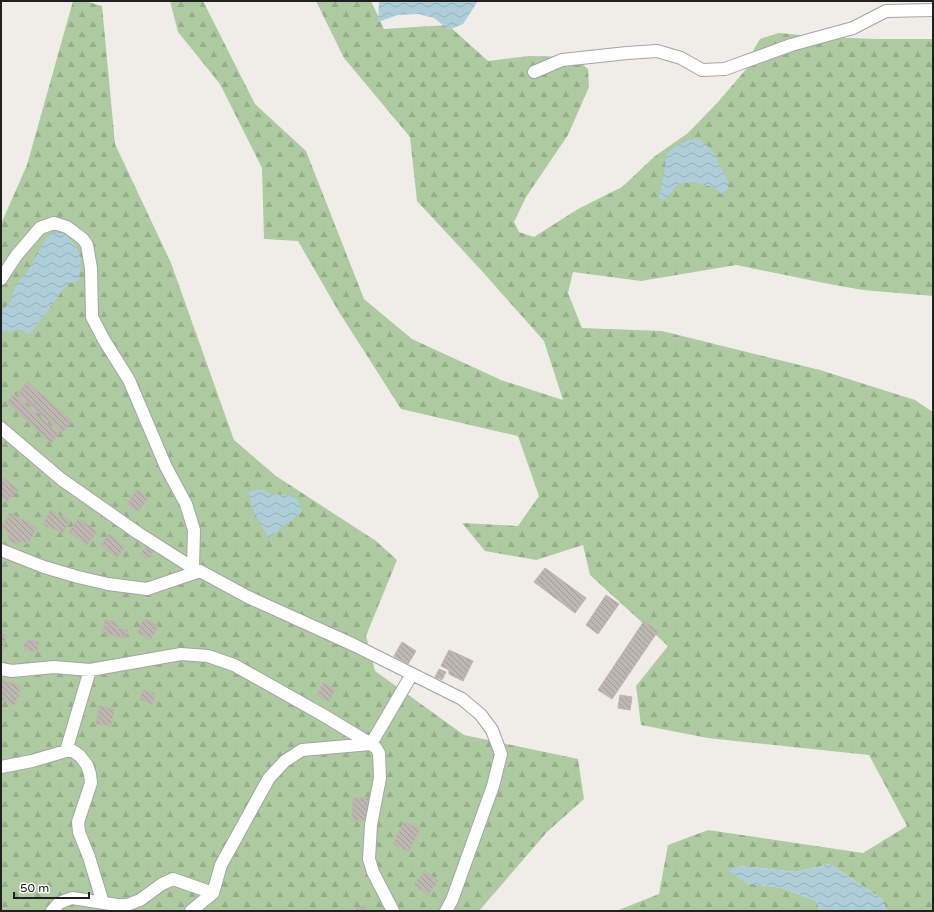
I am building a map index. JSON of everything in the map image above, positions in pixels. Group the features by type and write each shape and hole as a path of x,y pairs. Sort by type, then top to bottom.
{"street":[{"path":"534,72 562,60 657,51 681,58 702,70 725,69 791,45 853,28 886,11 933,10"},
{"path":"1,280 16,256 40,228 54,223 67,227 84,239 87,245 91,268 92,317 104,340 129,380 166,467 186,504 194,530 197,570"},
{"path":"1,428 61,479 138,533 197,570 248,597 354,645 462,699 481,715 492,730 501,754 493,786 452,900 446,911"},
{"path":"1,550 44,567 78,577 108,584 147,590 197,570"},
{"path":"1,669 12,671 54,667 90,670 181,654 208,656 234,665 371,744 379,753 380,778 371,826 369,859 373,872 393,911"},
{"path":"66,751 90,670"},
{"path":"371,744 412,674"},
{"path":"191,911 213,893 221,865 270,778 285,761 302,750 371,744"},
{"path":"1,767 32,761 66,751 73,751 87,764 91,783 78,822 103,903"},
{"path":"52,911 59,903 72,898 117,905 127,905 140,900 162,884 173,879 213,893"}],"green space":[{"path":"73,1 85,1 102,6 115,144 171,263 234,440 276,476 376,541 397,560 366,636 375,671 464,735 578,759 584,799 547,832 479,911 1,911 1,224 27,165"},
{"path":"170,1 203,1 255,104 306,151 364,299 412,339 501,380 563,400 544,341 417,201 410,137 344,58 316,1 371,1 384,29 448,25 488,61 529,56 574,57 588,69 589,87 568,135 526,197 514,222 519,232 534,237 578,209 622,187 655,156 688,133 718,102 748,67 753,51 760,39 779,33 821,37 933,39 933,296 863,290 736,265 641,281 573,272 568,293 582,328 662,331 820,370 915,400 933,412 933,911 887,911 882,899 830,864 796,872 741,866 746,883 782,888 816,901 820,911 616,911 659,894 668,845 708,830 863,853 907,826 869,755 708,738 641,725 636,686 668,646 590,575 583,545 536,560 485,551 462,523 518,526 539,496 518,436 401,409 339,312 298,241 264,239 262,168 220,84 178,32"}],"water":[{"path":"379,1 478,1 463,24 449,30 434,18 419,14 398,15 378,22"},
{"path":"699,139 712,150 728,181 728,189 721,194 715,188 694,182 678,184 665,200 659,199 666,155 675,147 688,140"},
{"path":"51,233 64,233 75,245 81,258 79,281 70,283 62,291 30,334 19,329 9,332 1,330 1,313 11,301 15,286 28,271 43,243"},
{"path":"263,489 271,495 285,494 298,500 302,512 269,538 254,512 248,493 254,490"},
{"path":"830,864 882,899 887,911 820,911 816,901 782,888 746,883 727,870 741,866 796,872"}],"building":[{"path":"27,382 72,421 62,433 17,394"},
{"path":"14,394 59,434 51,443 7,402"},
{"path":"4,478 18,490 8,501 1,496 1,481"},
{"path":"137,490 148,498 138,512 127,504"},
{"path":"50,510 69,520 63,533 43,524"},
{"path":"10,513 37,528 28,544 21,540 18,545 7,539 10,533 1,528"},
{"path":"79,518 97,532 87,545 69,532"},
{"path":"109,534 125,547 117,558 101,545"},
{"path":"147,546 153,552 147,559 140,554"},
{"path":"545,568 586,598 575,613 534,582"},
{"path":"606,595 619,604 598,634 586,625"},
{"path":"144,619 158,626 151,639 137,633"},
{"path":"105,620 117,622 116,628 128,630 126,638 103,633"},
{"path":"644,621 658,631 612,699 598,690"},
{"path":"1,634 6,635 3,651 1,651"},
{"path":"27,640 39,642 37,652 25,650"},
{"path":"402,642 416,651 408,664 394,656"},
{"path":"449,650 473,661 463,681 449,674 449,670 441,666"},
{"path":"439,669 446,672 442,680 435,677"},
{"path":"3,680 21,686 15,705 1,700"},
{"path":"323,683 335,689 329,701 317,695"},
{"path":"143,690 155,693 152,704 140,700"},
{"path":"620,695 632,697 630,710 618,708"},
{"path":"99,706 114,709 111,726 96,724"},
{"path":"353,798 369,798 368,820 352,820"},
{"path":"404,822 420,829 409,852 393,844"},
{"path":"425,871 438,881 428,895 414,884"},
{"path":"365,905 368,911 352,911"}]}
